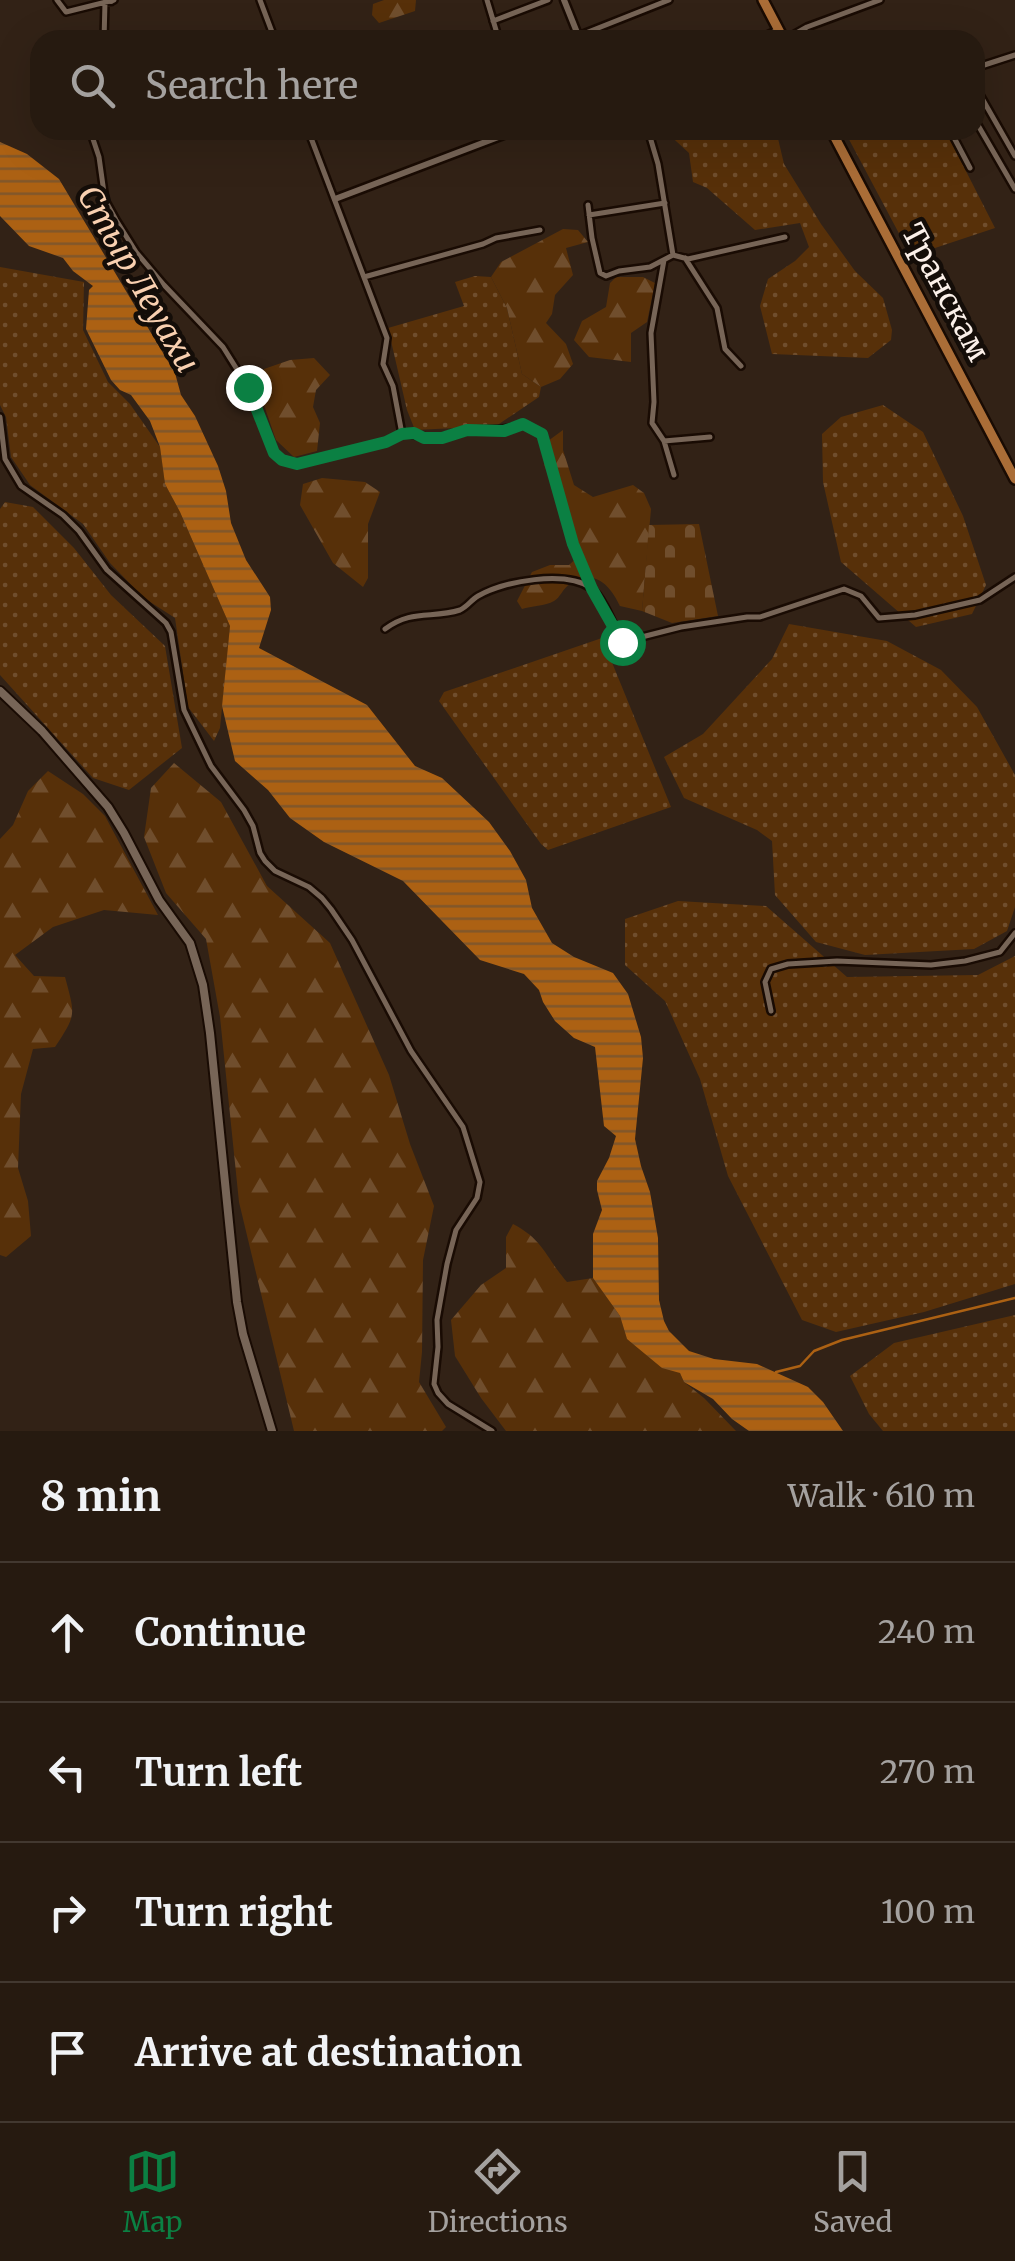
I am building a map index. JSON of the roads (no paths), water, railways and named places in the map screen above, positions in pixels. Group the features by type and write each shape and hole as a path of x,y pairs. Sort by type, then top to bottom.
{"highway":[{"path":"763,0 778,30"},
{"name":"Транскам","path":"836,140 1015,479"}],"main road":[{"path":"0,691 42,731 108,807 159,900 190,943 203,985 210,1032 237,1302 272,1431"}],"street":[{"path":"58,0 66,12 110,1 106,30"},
{"path":"260,0 271,30"},
{"path":"487,0 496,30"},
{"path":"493,20 548,0"},
{"path":"564,0 576,30"},
{"path":"598,30 668,0"},
{"path":"800,30 859,4 880,0"},
{"path":"985,65 1015,55"},
{"path":"985,104 1015,156"},
{"path":"985,137 1015,189"},
{"path":"93,140 105,200 116,220 136,252 223,347 248,387 274,453 297,464 386,442 402,434 442,438 467,430 504,431 523,424 542,434 573,544 592,589 622,642 681,627 773,614 844,589 862,596 879,618 916,615 980,600 1015,577"},
{"path":"312,140 386,338 382,364 393,386 402,434"},
{"path":"335,200 490,140"},
{"path":"651,140 673,255"},
{"path":"955,140 970,168"},
{"path":"589,214 665,204"},
{"path":"588,205 600,273 606,276 650,267 673,255 685,258 786,236"},
{"path":"364,277 496,238 540,230"},
{"path":"685,258 717,308 725,349 741,366"},
{"path":"664,260 651,333 652,422 664,440 674,476"},
{"path":"0,417 5,459 21,486 63,515 107,570 172,632 184,710 210,766 253,826 260,853 275,871 322,898 352,940 420,1065 463,1128 480,1182 477,1198 456,1230 447,1264 436,1320 434,1384 448,1404 492,1431"},
{"path":"664,440 710,437"},
{"path":"385,629 399,618 463,609 476,596 505,585 568,578 592,589"},
{"path":"772,1012 765,982 772,968 837,960 931,965 965,961 1000,952 1015,933"}],"waterway":[{"path":"776,1372 800,1366 814,1351 842,1340 1015,1298"}],"water label":[{"name":"Стыр Леуахи","path":"138,279"}]}
